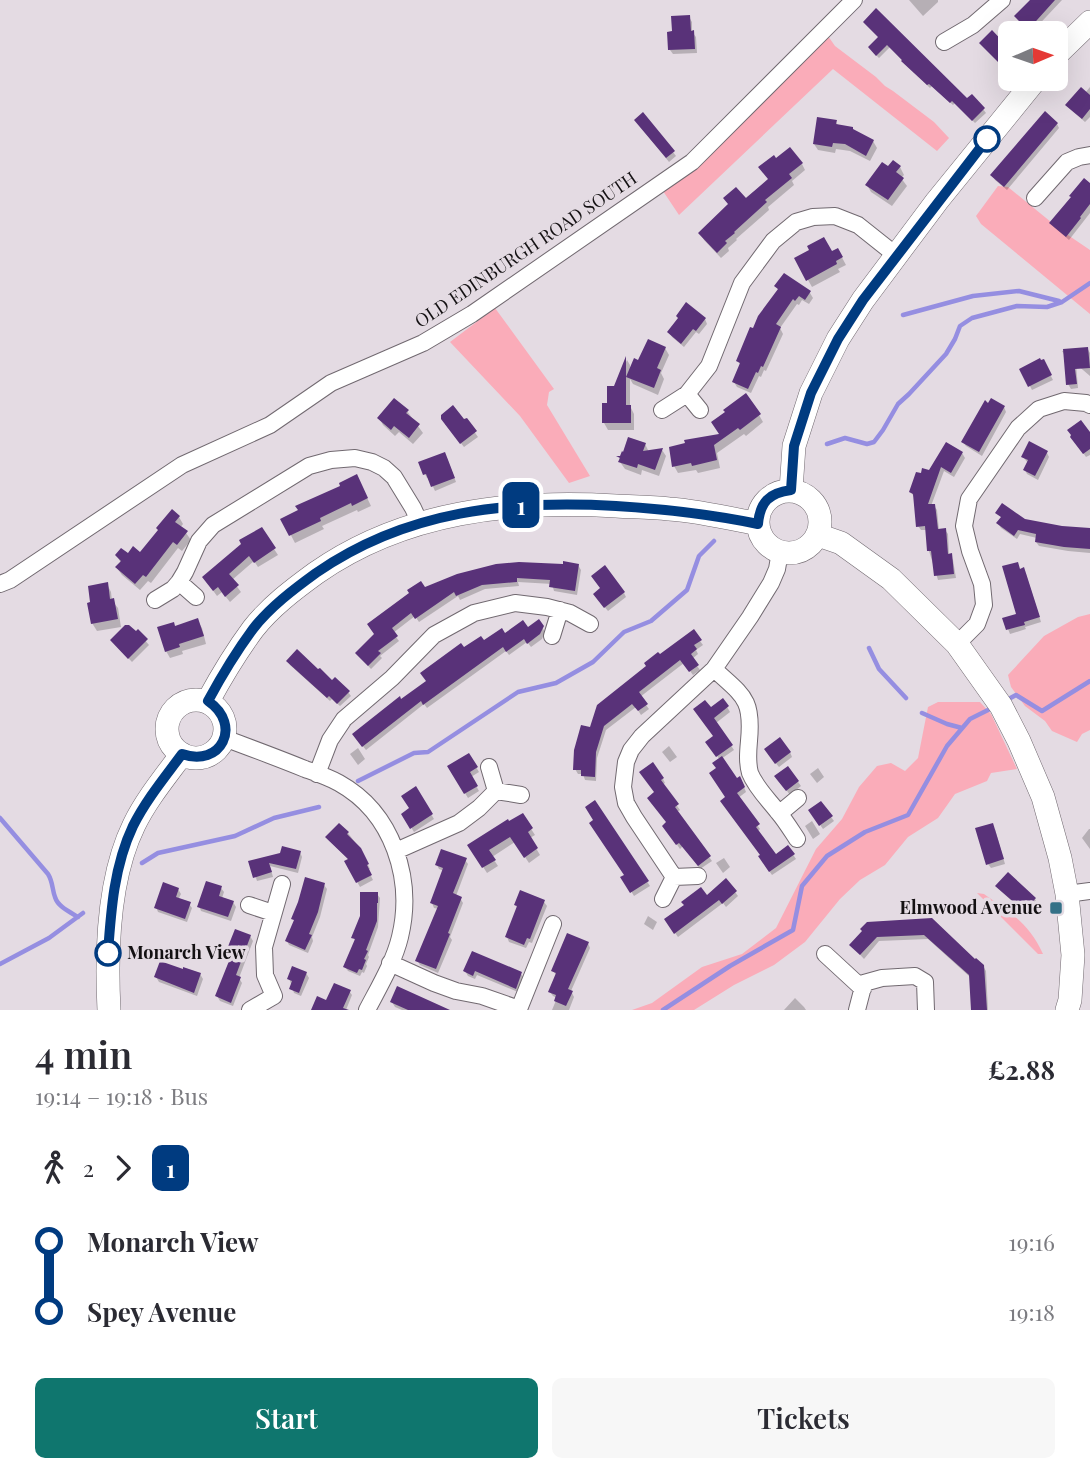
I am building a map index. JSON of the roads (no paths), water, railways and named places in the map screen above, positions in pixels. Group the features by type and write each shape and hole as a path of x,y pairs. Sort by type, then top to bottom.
{"street":[{"name":"OLD EDINBURGH ROAD SOUTH","path":"0,584 10,580 182,465 270,425 331,383 423,343 472,314 692,162 854,0"},
{"path":"944,42 974,26 1002,0"},
{"path":"1068,43 1090,22"},
{"path":"791,490 794,446 811,393 838,339 863,300 1026,91"},
{"path":"1035,198 1067,162 1090,155"},
{"path":"662,410 687,394 709,366 742,283 773,241 796,222 813,217 835,216 858,225 897,256"},
{"path":"687,394 700,410"},
{"path":"957,644 977,624 984,605 982,584 964,526 969,499 1018,428 1039,408 1064,401 1090,405"},
{"path":"155,600 173,589 185,572 199,541 213,525 309,466 331,460 355,458 384,468 394,477 420,523"},
{"path":"791,490 801,492 809,498 820,515 818,535 806,548 798,552 780,552 771,548 764,541 758,524 763,504 771,496 791,490"},
{"path":"208,701 254,629 301,583 352,550 420,523 474,511 557,504 668,509 758,524"},
{"path":"818,535 841,543 891,579 957,644 1001,706 1043,797 1060,858 1079,892 1067,1010"},
{"path":"674,877 626,803 623,787 626,762 642,736 713,669 771,583 780,552"},
{"path":"178,582 196,597"},
{"path":"317,774 330,740 344,719 392,678 434,635 474,613 515,603 560,610 590,624"},
{"path":"552,636 560,610"},
{"path":"713,669 738,690 750,710 747,757 749,769 765,797 797,839"},
{"path":"186,701 208,701 217,707 223,716 226,727 224,738 212,754 192,758 174,747 168,737 167,726 170,716 186,701"},
{"path":"224,738 340,783 376,814 387,832 396,850 405,893 404,916 400,939 367,1010"},
{"path":"109,1010 108,953 116,878 133,827 147,802 182,754"},
{"path":"489,767 496,791"},
{"path":"396,850 459,823 480,808 496,791"},
{"path":"496,791 521,795"},
{"path":"779,813 798,798"},
{"path":"674,877 698,876"},
{"path":"663,900 674,877"},
{"path":"282,884 264,947 265,975 274,996 284,1010"},
{"path":"249,905 273,913"},
{"path":"390,963 456,991 482,996 520,1010 553,924"},
{"path":"825,954 863,989"},
{"path":"857,1010 864,983 882,978 915,976 925,982 926,1010"},
{"path":"250,1010 274,996"}],"waterway":[{"path":"827,444 845,438 867,444 874,442 898,404 946,354 960,326 972,318 1017,306 1047,307 1062,302 1090,283"},
{"path":"903,315 973,296 1019,291 1059,301"},
{"path":"358,781 414,753 428,752 518,692 556,683 593,662 624,632 651,621 687,590 699,556 714,541"},
{"path":"869,648 879,669 906,698"},
{"path":"1005,701 1016,695 1042,711 1090,681"},
{"path":"663,1010 730,966 793,930 802,886 827,856 865,832 908,815 947,746 970,719 994,707"},
{"path":"922,713 962,728"},
{"path":"142,863 158,853 235,836 274,818 319,807"},
{"path":"0,818 48,874 59,904 78,917"},
{"path":"0,964 49,938 83,913"}],"place":[{"name":"Elmwood Avenue","path":"1056,908"},
{"name":"Monarch View","path":"108,953"}]}
